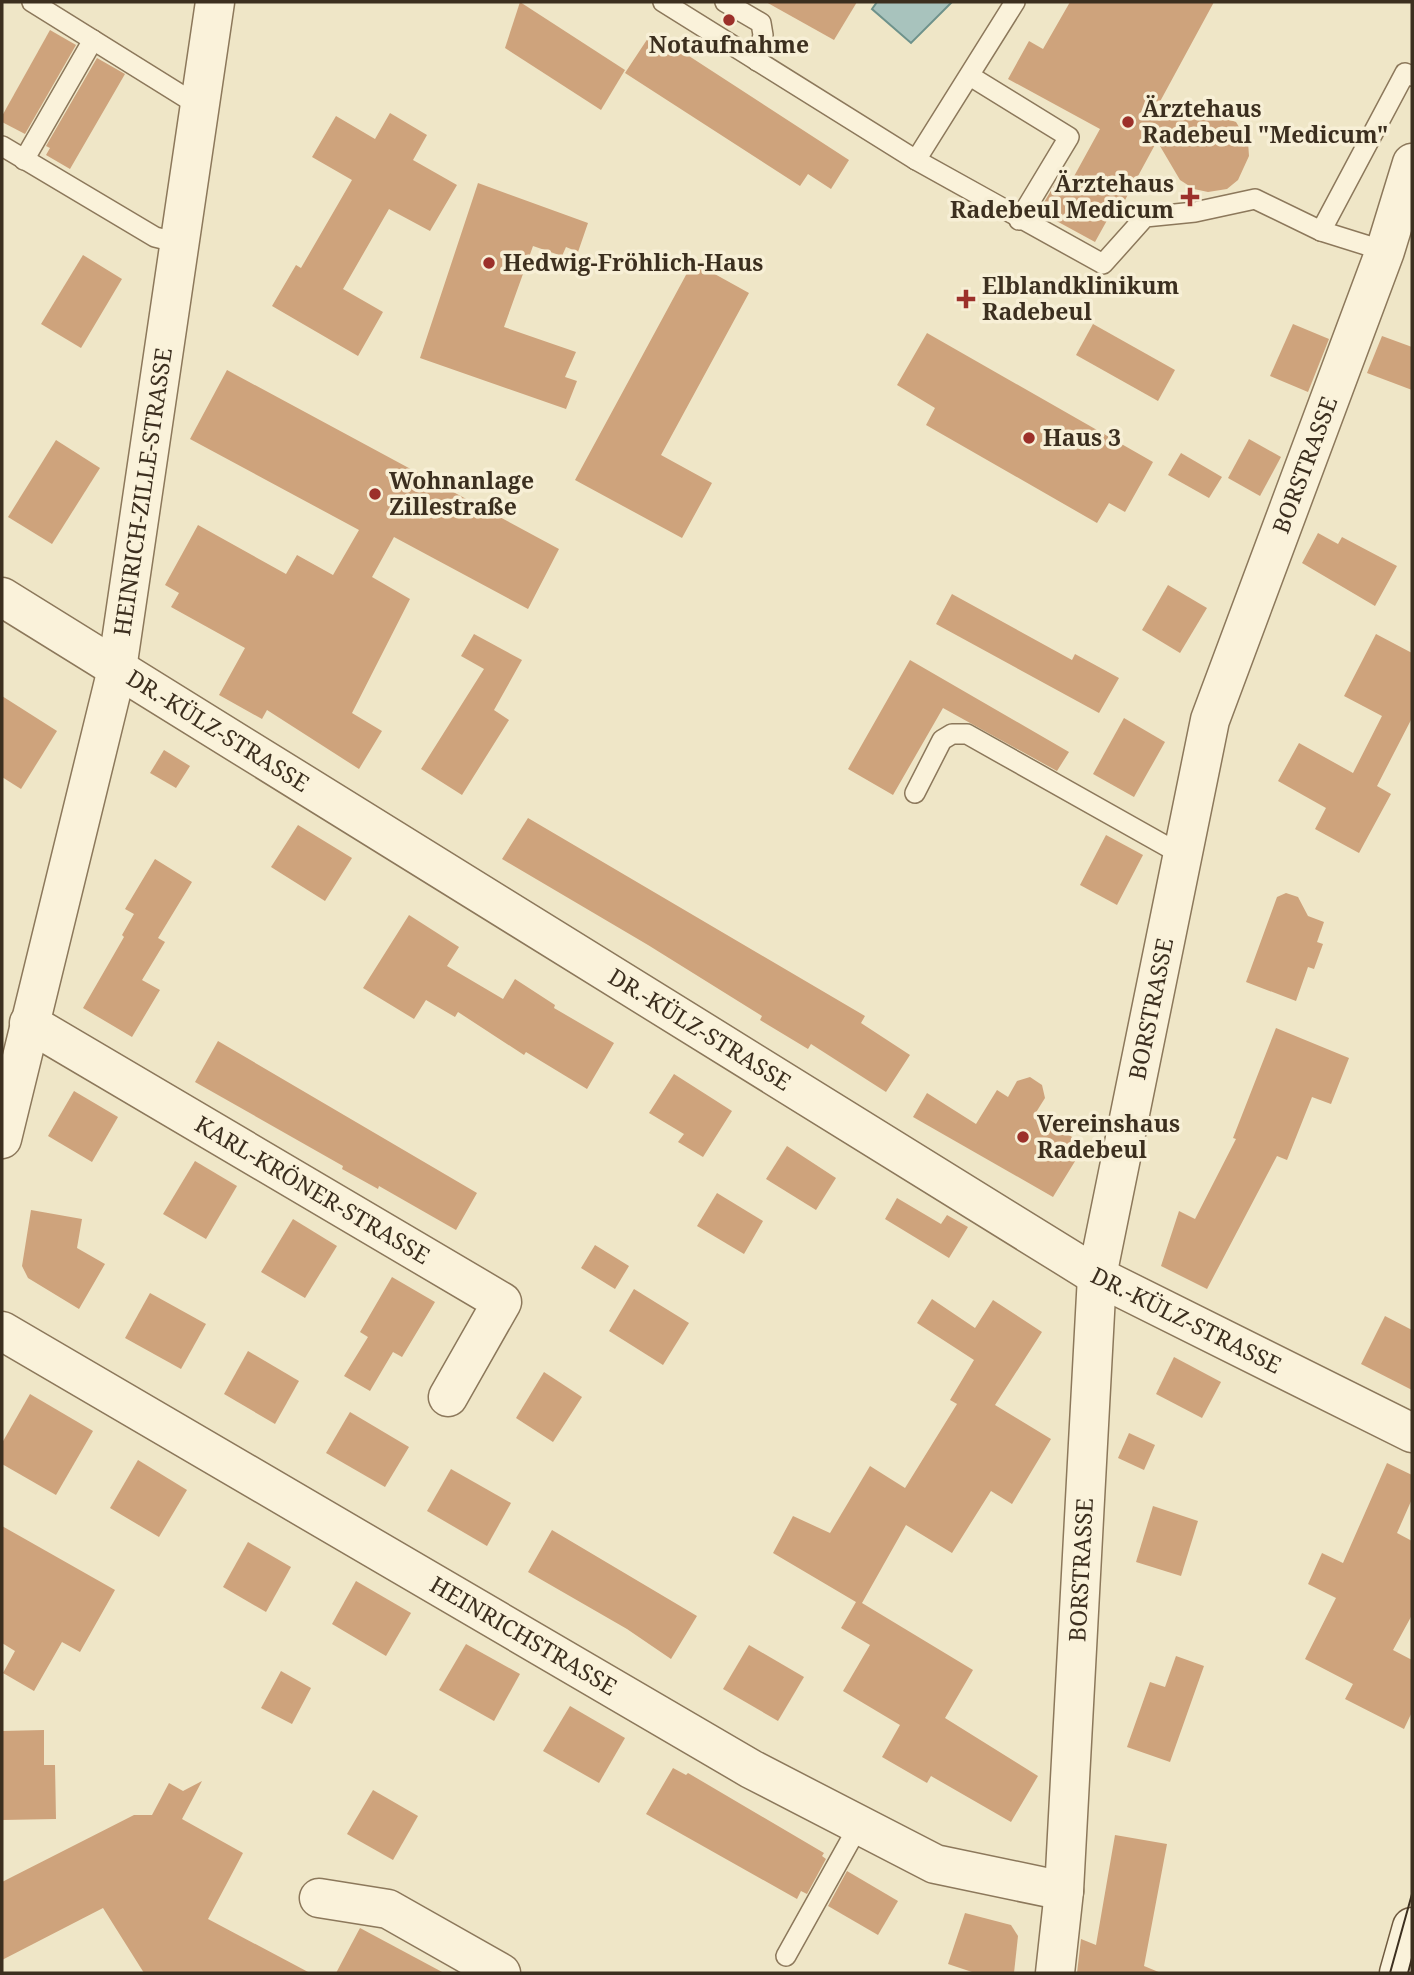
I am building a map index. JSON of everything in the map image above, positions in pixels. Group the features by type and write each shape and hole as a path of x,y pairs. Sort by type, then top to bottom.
{"street":[{"name":"HEINRICH-ZILLE-STRASSE","path":"2,1139 117,669 215,2"},
{"name":"BORSTRASSE","path":"1055,1973 1064,1891 1097,1276 1210,720 1385,251 1412,163"},
{"name":"DR.-KÜLZ-STRASSE","path":"2,597 1097,1276 1412,1433"},
{"name":"KARL-KRÖNER-STRASSE","path":"29,1023 502,1302 448,1397"},
{"name":"HEINRICHSTRASSE","path":"2,1331 727,1755 859,1825 934,1864 1064,1891"},
{"path":"319,1898 388,1909 501,1973"},
{"path":"1399,1973 1412,1927"}],"lane":[{"path":"32,2 199,106"},
{"path":"663,2 916,160 1103,264 1146,217 1195,212 1255,199 1321,231 1385,251"},
{"path":"725,2 761,23 763,35 757,61"},
{"path":"916,160 1015,2"},
{"path":"24,160 93,40"},
{"path":"1321,231 1405,73 1412,76"},
{"path":"970,76 1069,137 1019,219"},
{"path":"2,146 155,237 179,243"},
{"path":"915,793 942,740 952,734 967,734 1182,855"},
{"path":"786,1956 859,1825"}],"water":[{"path":"877,2 952,2 911,43 872,9"}],"building":[{"path":"520,2 625,70 601,110 505,48"},
{"path":"766,2 857,2 834,40"},
{"name":"Ärztehaus Radebeul \"Medicum\"","path":"1070,2 1214,2 1150,120 1210,113 1236,122 1248,142 1249,156 1238,180 1227,189 1208,192 1194,189 1180,180 1157,141 1125,200 1120,197 1095,242 1051,218 1055,211 1043,204 1061,174 1072,180 1100,129 1008,79 1029,41 1043,49"},
{"path":"50,30 76,45 25,134 2,122 2,116"},
{"path":"652,32 849,160 831,189 808,174 800,186 625,73"},
{"path":"97,58 125,74 70,169 46,155 50,148 46,146"},
{"path":"390,113 427,135 413,160 457,185 430,231 389,209 343,289 383,312 358,356 272,306 296,265 301,268 352,180 312,157 336,116 375,139"},
{"path":"478,183 588,223 578,252 566,247 562,256 533,246 504,327 576,352 565,377 577,381 566,409 420,358"},
{"path":"83,255 122,279 81,348 41,324"},
{"path":"693,262 749,293 661,455 712,483 682,538 575,480"},
{"path":"1093,324 1175,370 1158,401 1076,355"},
{"path":"1293,324 1329,339 1308,392 1270,376"},
{"name":"Haus 3","path":"927,333 1153,462 1125,512 1109,503 1097,523 926,425 935,408 897,385"},
{"path":"1382,336 1412,347 1412,390 1367,373"},
{"path":"227,370 559,549 528,609 394,537 372,577 410,599 352,713 382,731 359,769 267,710 262,719 219,695 245,648 171,607 179,593 165,585 198,525 286,574 297,555 333,575 359,530 190,439"},
{"path":"1249,439 1281,457 1260,496 1228,478"},
{"path":"56,440 100,468 52,544 8,517"},
{"path":"1181,453 1222,477 1209,498 1168,475"},
{"path":"1318,533 1338,544 1342,537 1397,566 1375,606 1302,563"},
{"path":"1168,585 1207,608 1180,653 1142,630"},
{"path":"952,594 1072,660 1075,654 1119,678 1099,713 936,624"},
{"path":"474,634 522,660 494,710 509,720 462,795 421,769 484,669 461,656"},
{"path":"1376,634 1412,653 1412,718 1377,786 1391,794 1359,853 1315,829 1326,808 1278,781 1299,743 1353,773 1382,716 1344,696"},
{"path":"910,660 1069,752 1057,771 943,708 893,795 848,769"},
{"path":"2,696 57,731 21,789 2,777"},
{"path":"1124,718 1165,742 1134,797 1093,774"},
{"path":"164,750 190,766 176,788 150,773"},
{"path":"528,818 865,1016 861,1023 910,1055 886,1092 811,1044 808,1049 760,1020 762,1016 502,859"},
{"path":"298,825 352,858 325,901 271,867"},
{"path":"1106,835 1143,855 1117,905 1080,885"},
{"path":"155,859 192,882 158,938 165,942 142,980 160,990 132,1037 83,1008 124,937 122,935 134,914 125,909"},
{"path":"1286,893 1298,897 1308,916 1324,922 1317,942 1323,944 1314,969 1308,967 1296,1001 1246,982 1277,897"},
{"path":"409,915 459,947 447,966 503,999 515,979 555,1005 554,1008 614,1043 587,1089 526,1052 524,1055 458,1012 455,1017 426,1000 414,1019 363,988"},
{"path":"1276,1028 1349,1058 1331,1104 1312,1097 1287,1160 1277,1156 1207,1289 1161,1266 1179,1211 1195,1219 1236,1139 1233,1138"},
{"path":"218,1041 477,1193 456,1230 379,1186 378,1189 342,1169 343,1166 195,1082"},
{"path":"674,1074 732,1111 703,1157 678,1142 684,1134 649,1113"},
{"name":"Vereinshaus Radebeul","path":"1030,1077 1042,1085 1045,1098 1035,1114 1085,1145 1053,1197 913,1117 927,1093 976,1124 997,1090 1008,1097 1017,1081"},
{"path":"74,1091 118,1117 92,1162 48,1136"},
{"path":"787,1146 836,1178 816,1210 766,1179"},
{"path":"195,1161 237,1186 206,1239 163,1214"},
{"path":"717,1193 763,1221 744,1254 697,1226"},
{"path":"897,1198 941,1224 947,1215 968,1227 949,1258 885,1219"},
{"path":"31,1210 82,1219 77,1248 105,1264 79,1309 28,1278 22,1266"},
{"path":"293,1219 337,1246 305,1298 261,1272"},
{"path":"595,1245 629,1266 615,1289 581,1268"},
{"path":"392,1277 435,1302 402,1357 393,1352 370,1391 344,1376 368,1337 360,1332"},
{"path":"634,1289 689,1323 663,1365 609,1331"},
{"path":"150,1293 206,1324 181,1369 125,1338"},
{"path":"932,1299 975,1328 993,1300 1042,1332 995,1405 1051,1439 1012,1504 991,1491 952,1553 906,1525 862,1603 973,1670 945,1718 1038,1776 1011,1822 931,1776 927,1783 882,1757 900,1725 843,1691 870,1645 841,1628 856,1602 773,1553 793,1516 830,1533 870,1466 905,1488 957,1404 950,1400 974,1360 917,1323"},
{"path":"1385,1316 1412,1330 1412,1390 1361,1364"},
{"path":"248,1351 299,1381 275,1424 224,1394"},
{"path":"1174,1357 1221,1382 1202,1418 1156,1394"},
{"path":"544,1372 582,1397 553,1442 516,1418"},
{"path":"30,1394 93,1431 56,1495 2,1464 2,1443"},
{"path":"350,1412 409,1447 385,1487 326,1453"},
{"path":"1129,1433 1155,1445 1144,1470 1118,1458"},
{"path":"138,1460 187,1490 159,1537 110,1508"},
{"path":"1387,1463 1412,1475 1412,1499 1397,1533 1412,1541 1412,1615 1393,1650 1412,1660 1412,1712 1404,1729 1345,1699 1353,1684 1305,1659 1336,1598 1308,1584 1322,1553 1343,1563"},
{"path":"451,1469 511,1503 487,1546 427,1511"},
{"path":"1153,1506 1198,1521 1181,1576 1136,1562"},
{"path":"2,1526 115,1590 80,1652 62,1642 34,1691 3,1673 15,1651 2,1643"},
{"path":"552,1530 697,1616 671,1659 627,1629 528,1572"},
{"path":"248,1542 291,1567 266,1612 223,1587"},
{"path":"356,1581 411,1613 386,1656 332,1624"},
{"path":"466,1644 520,1674 494,1721 439,1690"},
{"path":"749,1645 804,1677 778,1721 723,1689"},
{"path":"1176,1656 1204,1666 1170,1762 1127,1747 1150,1682 1165,1687"},
{"path":"281,1671 311,1688 292,1724 261,1708"},
{"path":"570,1706 625,1738 599,1783 543,1751"},
{"path":"44,1730 44,1765 55,1765 56,1819 2,1820 2,1731"},
{"path":"673,1768 686,1775 688,1773 824,1853 822,1856 826,1859 807,1894 801,1891 797,1899 646,1814"},
{"path":"202,1781 182,1819 243,1853 208,1919 310,1973 144,1973 103,1908 2,1960 2,1882 134,1815 152,1815 169,1783 183,1791"},
{"path":"373,1790 418,1816 393,1860 347,1834"},
{"path":"1115,1835 1167,1844 1144,1966 1161,1973 1077,1973 1081,1939 1096,1945"},
{"path":"847,1871 898,1901 878,1935 828,1906"},
{"path":"965,1913 1011,1925 1018,1936 1014,1973 975,1973 948,1964"},
{"path":"360,1928 444,1973 336,1973"}],"tram line":[{"path":"1390,1973 1412,1894"},
{"path":"1408,1973 1412,1958"}],"place":[{"name":"Notaufnahme","path":"729,20"},
{"name":"Ärztehaus Radebeul \"Medicum\"","path":"1128,122"},
{"name":"Ärztehaus Radebeul Medicum","path":"1190,197"},
{"name":"Hedwig-Fröhlich-Haus","path":"489,263"},
{"name":"Elblandklinikum Radebeul","path":"966,299"},
{"name":"Haus 3","path":"1029,438"},
{"name":"Wohnanlage Zillestraße","path":"375,494"},
{"name":"Vereinshaus Radebeul","path":"1023,1137"}]}
